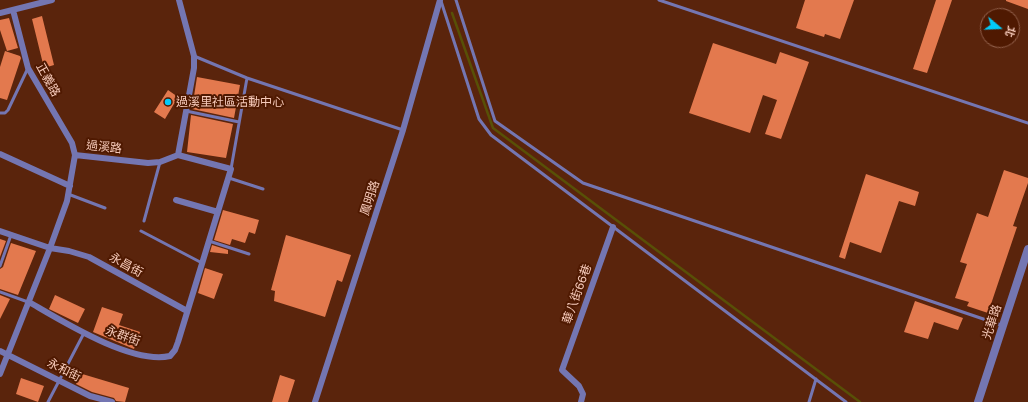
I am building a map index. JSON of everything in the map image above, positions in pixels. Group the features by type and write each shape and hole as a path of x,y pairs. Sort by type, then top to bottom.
{"street":[{"path":"0,13 52,0"},
{"path":"179,0 194,56 194,68 178,155 231,169 186,311"},
{"name":"鳳明路","path":"315,402 404,130 440,0"},
{"name":"正義路","path":"14,10 28,68 72,143 75,155"},
{"path":"0,154 70,186"},
{"name":"過溪路","path":"0,374 50,248 68,194 75,155 148,163 160,162 178,155"},
{"path":"176,200 218,212"},
{"name":"華八街66巷","path":"581,402 583,394 579,386 562,370 613,227"},
{"name":"永昌街","path":"0,231 50,248 69,251 89,257 186,311"},
{"name":"光華路","path":"978,402 1028,249"},
{"name":"永群街","path":"29,302 84,333 131,352 150,357 170,356 175,350 186,311"},
{"name":"永和街","path":"0,351 90,396 112,402"}],"lane":[{"path":"440,0 479,119 485,129 846,402"},
{"path":"456,0 495,121 583,183 593,188 1003,326"},
{"path":"659,0 1028,123"},
{"path":"194,56 247,78 404,130"},
{"path":"0,113 6,113 8,110 28,68"},
{"path":"231,169 247,78"},
{"path":"186,111 239,122"},
{"path":"144,221 160,162"},
{"path":"229,178 263,189"},
{"path":"68,194 105,208"},
{"path":"141,231 202,263"},
{"path":"0,266 11,235"},
{"path":"209,241 249,254"},
{"path":"0,292 29,302"},
{"path":"48,402 58,380 84,333"},
{"path":"809,402 816,380"}],"building":[{"path":"805,0 854,0 840,39 825,34 824,37 796,28"},
{"path":"936,0 952,0 927,73 913,69"},
{"path":"1028,0 1028,9 1006,1"},
{"path":"42,16 54,65 44,68 32,19"},
{"path":"9,18 18,48 7,51 0,30 0,20"},
{"path":"713,43 776,64 780,52 809,62 781,139 765,134 777,100 763,95 750,133 689,113"},
{"path":"5,51 20,56 21,58 7,100 0,98 0,67"},
{"path":"197,77 240,85 234,118 192,109"},
{"name":"過溪里社區活動中心","path":"168,90 178,97 165,119 154,112"},
{"path":"191,115 233,124 226,158 187,152"},
{"path":"1004,170 1028,178 1028,183 1013,226 1017,227 988,313 967,306 969,302 955,298 967,264 960,262 977,213 988,217"},
{"path":"866,174 919,192 915,206 899,201 881,253 850,242 845,259 839,257"},
{"path":"223,210 259,220 255,234 249,232 245,243 232,239 230,245 214,240"},
{"path":"286,235 351,255 342,282 337,280 325,317 274,301 275,291 271,290"},
{"path":"0,239 6,241 0,257"},
{"path":"11,243 36,251 18,295 0,289 0,269 3,267"},
{"path":"212,245 228,250 228,254 210,252"},
{"path":"205,268 223,274 214,299 198,293"},
{"path":"0,295 10,299 0,319"},
{"path":"55,295 85,309 78,323 49,309"},
{"path":"915,301 963,318 958,330 934,322 928,339 904,332"},
{"path":"102,307 123,314 119,325 140,332 134,349 93,332"},
{"path":"79,373 129,388 125,402 116,401 114,398 92,392 76,384"},
{"path":"280,375 295,380 288,402 272,402"},
{"path":"21,378 44,386 38,402 16,394"}],"waterway":[{"path":"452,13 493,128 860,402"}],"place":[{"name":"過溪里社區活動中心","path":"168,102"}]}
